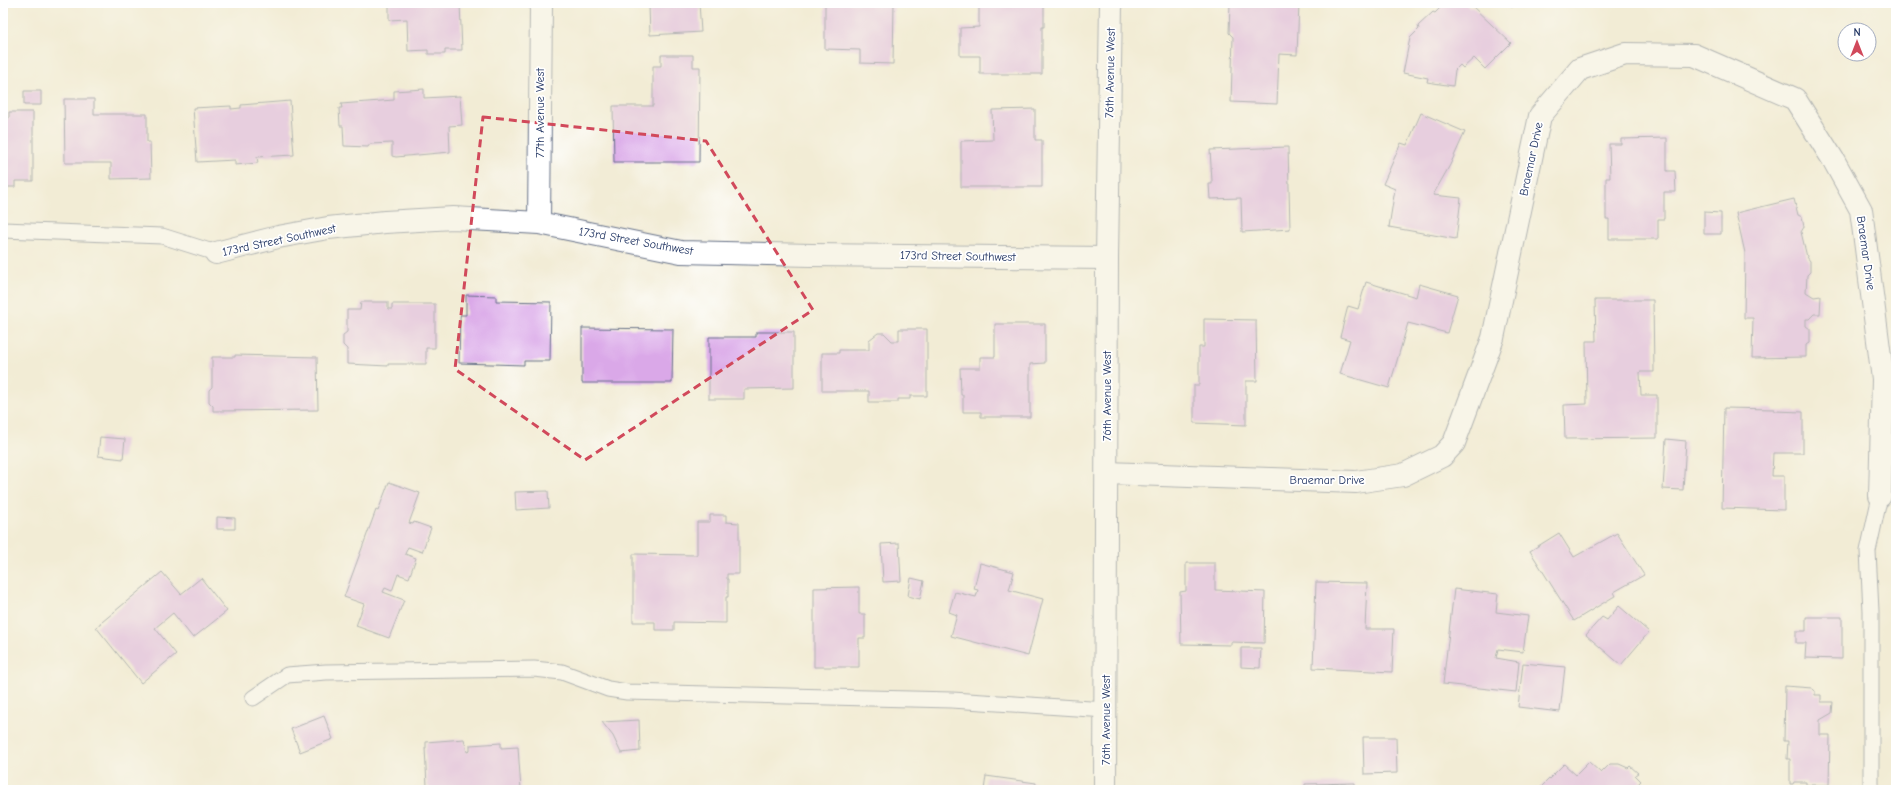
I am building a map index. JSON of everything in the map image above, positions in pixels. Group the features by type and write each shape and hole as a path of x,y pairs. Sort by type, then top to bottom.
{"street":[{"name":"77th Avenue West","path":"539,223 541,3"},
{"name":"76th Avenue West","path":"1105,790 1107,258 1112,3"},
{"name":"Braemar Drive","path":"1107,473 1356,482 1403,475 1442,456 1454,443 1494,338 1540,116 1580,69 1625,54 1694,55 1795,99 1834,161 1861,210 1883,379 1880,496"},
{"name":"173rd Street Southwest","path":"216,253 278,237 321,229 385,222 453,218 539,223 681,252 1107,258"}],"lane":[{"path":"3,230 162,236 216,253"},
{"path":"1871,790 1871,611 1868,551 1880,496"},
{"path":"253,698 286,675 326,672 534,669 562,672 608,689 627,692 952,700 1106,710"}],"highlighted area":[{"path":"483,117 706,141 813,310 585,460 455,369"}],"building":[{"path":"389,3 460,3 462,50 445,50 445,54 428,54 428,50 408,51 407,19 389,20"},
{"path":"643,3 699,3 701,32 650,35 649,6 643,6"},
{"path":"825,3 894,3 893,64 860,63 860,50 825,49"},
{"path":"979,3 1044,3 1044,27 1042,27 1042,74 980,74 980,56 960,56 960,28 979,27"},
{"path":"1230,3 1299,3 1297,55 1279,54 1277,104 1231,102 1233,37 1229,33"},
{"path":"1445,3 1465,3 1470,8 1472,6 1511,43 1485,69 1474,58 1463,68 1460,65 1455,70 1453,86 1427,82 1428,78 1403,73 1410,38 1419,29 1418,26"},
{"path":"1510,3 1530,3 1530,4 1511,7"},
{"path":"661,55 693,55 693,67 700,67 699,162 614,162 613,106 653,106 653,66 661,66"},
{"path":"424,89 424,98 460,96 462,125 449,126 450,152 396,157 392,156 392,143 370,144 368,147 344,146 343,126 340,126 339,108 342,108 341,104 394,100 394,91"},
{"path":"24,91 41,91 41,105 24,105"},
{"path":"64,99 94,99 94,114 147,114 147,142 150,142 151,178 111,179 111,163 65,163"},
{"path":"290,101 294,155 257,157 258,163 235,165 235,160 197,162 193,108 231,106 231,109 241,108 241,105"},
{"path":"1035,109 1035,140 1042,140 1042,187 961,187 961,141 993,140 992,110"},
{"path":"9,112 33,112 33,181 15,181 15,187 3,187 3,118 9,118"},
{"path":"1421,113 1465,132 1450,165 1433,195 1461,198 1456,239 1389,227 1395,189 1383,184 1401,143 1407,145"},
{"path":"1667,138 1667,171 1675,171 1676,192 1664,192 1664,219 1658,219 1658,239 1609,239 1609,219 1606,219 1606,178 1610,178 1609,144 1621,144 1621,139"},
{"path":"1288,147 1290,229 1242,232 1241,198 1210,199 1209,184 1212,184 1212,181 1210,150"},
{"path":"1794,199 1798,215 1802,217 1804,227 1801,232 1807,257 1810,261 1810,272 1807,275 1806,292 1814,297 1821,296 1820,314 1814,314 1809,319 1806,319 1806,326 1810,329 1810,342 1806,345 1806,357 1752,358 1753,318 1744,318 1745,253 1736,213"},
{"path":"1704,212 1721,213 1721,234 1704,234"},
{"path":"1366,282 1416,297 1419,284 1458,295 1447,333 1408,323 1389,388 1340,374 1350,340 1340,337 1348,306 1358,309"},
{"path":"466,295 496,296 496,301 551,302 550,361 524,361 524,365 459,363 460,315 466,315"},
{"path":"1595,300 1653,300 1654,372 1640,372 1641,395 1657,395 1657,438 1565,439 1564,405 1587,404 1586,341 1596,341"},
{"path":"361,302 388,302 388,309 392,309 392,304 435,304 435,348 426,348 426,364 388,364 388,366 347,364 347,349 343,345 343,335 347,332 347,310 360,310"},
{"path":"1204,319 1256,320 1257,381 1246,381 1246,425 1194,423 1194,385 1199,385 1199,347 1204,347"},
{"path":"995,324 1045,324 1045,363 1030,364 1030,417 981,417 981,412 963,412 960,368 980,368 980,357 995,357"},
{"path":"582,328 673,329 672,383 582,383"},
{"path":"899,329 927,329 927,396 910,396 910,399 898,399 898,402 869,402 869,391 822,391 822,353 839,353 839,350 869,350 869,340 878,333 884,333 892,341 899,341"},
{"path":"756,332 794,332 794,388 744,389 744,399 709,399 709,337 756,337"},
{"path":"235,355 317,357 318,410 213,411 213,406 209,402 209,390 212,387 212,357 235,357"},
{"path":"1724,408 1774,409 1774,411 1803,412 1803,453 1773,453 1772,476 1784,476 1784,510 1722,508"},
{"path":"100,437 125,439 123,459 98,456"},
{"path":"1666,439 1686,441 1683,490 1663,489"},
{"path":"389,482 420,493 409,523 413,524 414,522 431,528 422,552 408,547 405,554 416,558 409,578 398,574 392,591 385,588 383,592 404,600 389,638 356,626 364,604 344,597 376,510 378,511"},
{"path":"548,491 549,508 516,510 515,492"},
{"path":"710,515 726,515 726,522 739,523 739,574 727,574 728,597 726,597 726,623 674,622 674,630 655,630 655,622 633,622 633,554 697,555 697,522 710,522"},
{"path":"217,517 235,518 235,529 217,529"},
{"path":"1559,533 1574,557 1617,533 1644,575 1614,592 1616,596 1574,621 1530,551"},
{"path":"899,543 901,581 883,582 881,544"},
{"path":"980,563 1014,572 1009,590 1043,599 1028,656 951,636 957,615 949,612 955,592 976,597 978,590 974,589"},
{"path":"1186,563 1215,563 1215,590 1265,592 1264,643 1231,642 1231,645 1181,644 1180,592 1186,591"},
{"path":"162,572 181,594 201,578 227,611 193,638 173,613 155,628 176,654 141,683 96,627"},
{"path":"911,578 924,581 920,599 908,596"},
{"path":"1316,582 1367,583 1365,629 1394,629 1392,672 1313,668"},
{"path":"859,587 859,614 865,614 865,638 859,638 859,667 814,667 814,588"},
{"path":"1454,589 1498,594 1496,612 1528,616 1523,652 1498,649 1496,658 1519,662 1516,692 1443,684"},
{"path":"1619,606 1649,632 1621,665 1586,635 1602,617 1607,620"},
{"path":"1806,617 1842,617 1842,659 1805,658 1806,643 1796,643 1796,631 1806,631"},
{"path":"1241,648 1261,648 1260,668 1241,667"},
{"path":"1523,663 1565,667 1560,712 1518,707"},
{"path":"1785,686 1812,688 1815,691 1815,695 1821,695 1821,702 1833,702 1832,713 1820,720 1820,735 1830,735 1829,785 1806,785 1806,782 1794,782 1793,784 1790,784 1790,759 1787,759 1788,741 1784,741"},
{"path":"324,716 333,739 300,752 291,729"},
{"path":"639,720 640,751 621,753 613,736 602,722"},
{"path":"1363,737 1396,737 1397,773 1364,774"},
{"path":"464,739 467,752 470,751 470,745 501,743 501,748 518,747 521,790 429,790 429,786 427,786 426,742"},
{"path":"1589,762 1601,773 1610,764 1619,764 1628,768 1630,766 1638,773 1635,775 1641,781 1638,784 1644,790 1539,789 1564,764 1576,775"},
{"path":"986,776 1036,783 1035,790 984,790"},
{"path":"1355,783 1355,790 1305,790 1305,784"}]}
